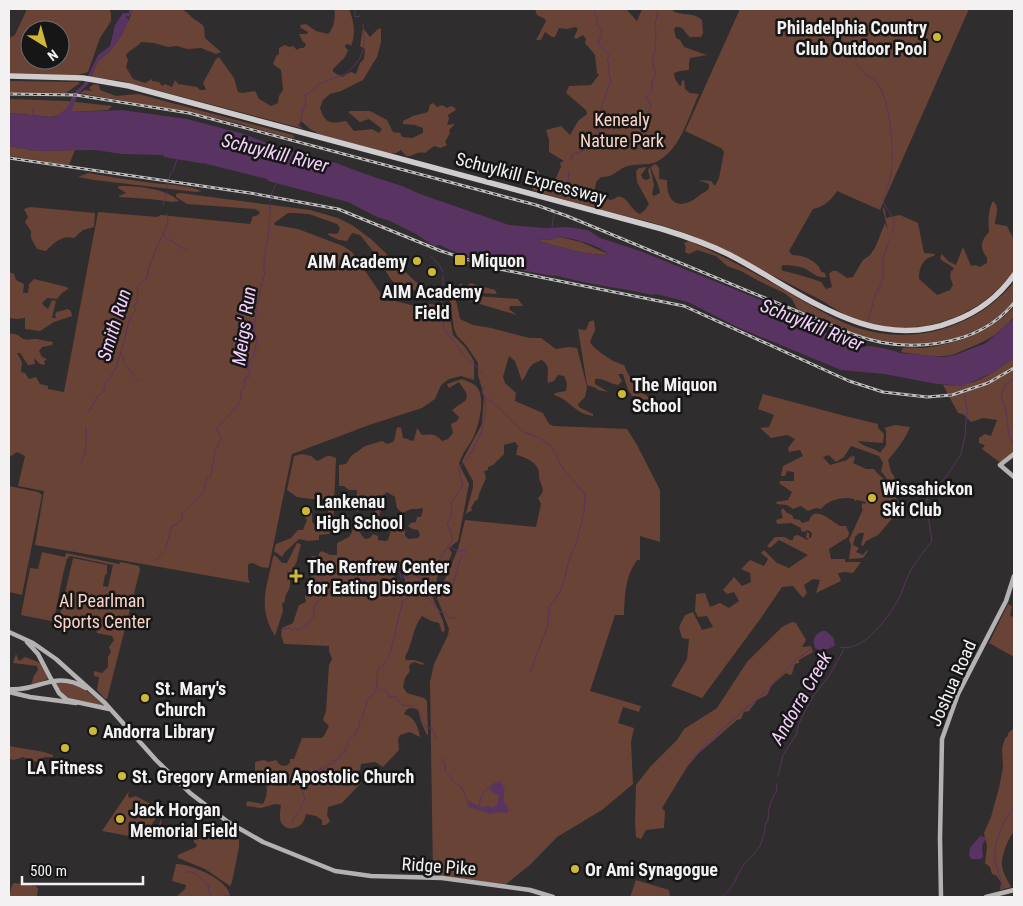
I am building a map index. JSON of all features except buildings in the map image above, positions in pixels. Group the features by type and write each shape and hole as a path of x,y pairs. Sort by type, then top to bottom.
{"highway":[{"name":"Schuylkill Expressway","path":"9,78 74,79 129,86 662,229 705,244 729,255 845,318 880,329 918,330 952,322 971,314 988,302 1014,277"}],"main road":[{"path":"1014,454 1000,465 1014,477"},
{"name":"Joshua Road","path":"941,897 942,739 958,694 1006,601 1014,576"},
{"path":"9,632 30,645 38,654 62,697 76,703"},
{"name":"Ridge Pike","path":"15,635 32,642 46,651 77,681 105,703 170,774 192,795 220,817 263,842 335,870 371,876 449,878 530,890 553,897"},
{"path":"9,690 25,689 58,680 77,681"},
{"path":"39,685 36,692 41,699"},
{"path":"9,690 41,699 109,709"},
{"path":"986,897 1014,890"}],"green space":[{"path":"27,9 109,9 111,13 111,21 100,38 88,72 75,76 9,74 9,38 15,35 20,24 20,70 70,70 70,20 22,20"},
{"path":"131,9 181,9 203,26 205,38 221,52 216,54 201,48 187,49 141,42 126,55 128,60 126,67 133,79 145,83 152,79 152,81 159,82 162,86 165,84 172,87 175,80 178,84 204,90 206,89 203,83 216,59 219,57 234,78 238,92 255,91 259,99 271,106 278,103 279,96 283,90 281,70 273,64 276,56 279,54 279,48 285,45 293,46 297,50 304,48 306,44 299,34 307,34 308,32 301,28 300,25 306,24 316,31 328,34 334,22 334,9 349,9 354,28 353,42 351,46 345,45 348,50 345,57 333,69 333,72 342,77 351,72 356,74 360,63 364,59 365,49 360,46 363,28 370,37 381,28 381,42 377,57 363,80 341,91 330,94 323,100 320,108 326,120 329,122 346,121 354,131 372,129 379,133 382,129 369,119 360,122 348,112 370,111 387,120 393,132 400,133 402,137 412,138 423,133 423,128 403,124 403,121 428,112 430,105 433,103 437,107 442,105 447,108 451,106 456,110 448,115 447,125 455,124 449,130 450,133 445,142 447,145 441,148 434,146 425,153 409,156 406,156 401,150 396,153 389,153 319,134 301,121 298,125 304,129 122,81 91,77 98,61 109,52 121,36 131,15"},
{"name":"Kenealy Nature Park","path":"535,9 626,9 637,21 642,9 671,9 702,20 703,33 701,37 690,37 681,28 676,27 674,29 676,38 680,40 684,47 707,55 690,58 689,70 674,73 679,85 681,86 684,80 685,89 690,93 699,94 683,132 672,150 656,162 629,166 611,175 601,177 596,182 594,195 583,193 582,197 585,201 597,205 601,201 597,195 598,193 610,200 617,197 624,198 640,214 649,204 637,182 636,171 639,168 647,167 641,175 643,179 647,180 650,178 648,170 650,167 654,185 652,194 654,196 660,193 651,167 655,164 657,165 659,179 667,180 669,195 676,203 681,204 693,200 708,190 709,184 702,181 699,183 701,180 711,181 715,186 719,178 724,152 721,148 685,131 740,9 969,9 880,210 837,191 826,203 813,209 789,251 792,255 814,262 825,273 826,277 817,276 804,268 791,265 783,265 781,268 783,271 821,282 826,289 832,287 829,274 832,271 837,271 847,278 853,277 863,260 875,248 885,223 888,230 883,210 884,206 886,218 900,215 918,223 924,253 935,254 922,264 919,279 937,295 950,290 953,285 950,277 951,271 954,269 941,260 942,254 948,261 956,265 963,247 971,266 980,267 987,263 982,244 989,232 989,212 993,201 997,206 995,224 1007,226 1014,240 1014,271 1000,288 966,312 926,326 905,328 883,326 851,318 819,299 693,236 533,190 531,186 537,170 539,172 536,180 538,184 540,187 549,190 561,167 560,163 564,161 549,152 549,140 546,130 561,126 570,135 578,121 587,114 586,110 566,93 569,86 591,85 599,75 597,73 595,55 585,43 586,39 583,35 576,39 574,37 578,29 575,27 559,28 555,37 545,32 541,40 536,40 546,21 537,15"},
{"path":"9,81 80,83 66,93 9,93"},
{"path":"94,84 99,85 100,90 116,96 138,94 293,135 295,138 198,114 80,93 85,90 92,91 89,88"},
{"path":"9,99 67,101 112,106 108,110 71,112 51,117 9,113"},
{"path":"9,146 39,151 75,150 69,165 9,156"},
{"path":"88,173 184,186 202,191 196,192 78,177"},
{"path":"119,186 143,187 159,191 179,201 119,197 126,193 118,188"},
{"path":"176,194 310,210 338,218 352,225 371,239 416,282 432,291 440,293 440,297 395,284 360,235 352,233 347,241 328,235 329,233 338,233 340,228 337,224 309,214 291,213 288,213 274,223 275,225 298,229 343,246 352,252 384,301 395,301 415,306 428,304 447,305 453,335 465,347 474,361 474,380 461,376 449,379 441,385 435,399 422,408 369,425 292,454 269,566 268,568 253,563 248,564 250,583 35,545 44,491 18,486 25,456 17,452 11,456 9,455 9,333 25,339 53,342 52,345 42,347 39,351 42,357 47,359 44,361 45,365 40,364 34,358 35,364 28,365 20,353 17,353 22,362 21,372 25,373 29,379 36,377 40,384 48,386 48,389 64,392 98,212 157,217 161,215 250,224 252,217 260,212 255,209 187,204 176,197"},
{"path":"30,207 95,213 94,227 83,230 74,238 70,237 59,240 46,251 37,249 31,238 31,231 25,222 28,217 24,209"},
{"path":"559,237 581,242 608,254 584,253 536,239 550,240"},
{"path":"689,241 751,271 838,320 877,333 921,334 962,322 982,311 999,298 1014,282 1014,302 984,326 966,335 927,344 887,343 859,336 797,309 792,299 784,293 727,266 716,256 697,250 689,254 685,252 686,247 684,243"},
{"path":"9,272 14,274 16,280 24,284 23,293 28,293 29,284 34,279 67,287 68,289 57,299 47,298 42,303 48,309 52,300 56,301 52,318 56,318 55,314 57,312 68,309 71,311 72,316 54,322 40,331 25,329 25,318 9,318"},
{"path":"462,283 465,289 470,283 495,290 497,294 449,291 450,287 457,287"},
{"path":"449,294 518,299 523,306 510,306 509,309 517,315 463,299 456,300 460,319 473,325 529,338 541,338 556,349 577,348 587,387 585,397 578,404 579,407 593,414 593,416 581,412 560,397 554,395 555,393 566,391 567,383 564,376 558,375 554,381 548,383 548,368 542,360 531,366 522,381 515,361 509,356 503,377 505,383 516,393 515,401 543,413 549,424 553,426 627,429 660,490 660,542 640,536 640,560 637,560 633,566 628,579 624,615 615,615 590,691 641,706 639,712 623,707 618,723 634,728 631,742 633,784 602,810 557,837 531,864 505,885 433,875 430,682 434,664 449,629 437,598 458,549 465,520 536,527 541,504 538,498 543,490 537,466 526,458 516,455 518,446 515,442 504,445 504,454 493,465 488,467 488,470 484,471 486,478 478,499 471,508 472,510 466,514 473,481 462,461 482,424 484,396 478,375 478,363 466,345 457,336 454,329"},
{"path":"1014,307 1014,317 998,332 987,340 955,354 934,356 901,352 903,348 922,348 948,344 972,336 994,324"},
{"path":"594,320 595,330 590,342 592,345 605,356 624,365 634,383 649,398 648,401 632,396 623,374 618,374 622,381 618,385 595,379 595,384 608,392 587,385 578,329 586,330 589,322"},
{"path":"1014,358 1014,454 1002,464 982,449 985,445 979,443 979,438 985,434 991,436 997,420 983,418 971,422 963,414 958,413 943,385 964,384 981,379"},
{"path":"462,379 473,384 479,391 481,405 479,421 474,435 459,464 469,484 458,541 449,548 452,553 445,570 438,574 433,598 443,621 445,631 442,632 439,623 422,616 416,626 405,657 406,660 424,663 423,665 414,662 410,664 410,671 405,678 403,687 407,693 424,698 427,701 428,735 421,722 418,709 410,708 406,710 404,714 411,717 417,726 420,737 410,732 400,735 398,739 399,750 383,767 375,762 361,764 360,770 353,773 353,776 360,780 361,783 342,803 328,807 327,815 330,821 326,825 322,825 322,820 316,816 306,814 300,826 287,828 280,821 281,805 275,804 261,808 246,806 247,801 263,804 266,797 267,787 255,773 255,762 276,760 280,765 286,766 290,763 290,759 294,759 302,738 321,738 329,726 323,720 326,711 329,665 332,659 329,646 284,644 281,635 282,628 293,623 299,605 306,602 305,596 309,592 306,587 311,580 311,568 313,566 308,561 309,558 313,556 318,557 322,551 330,555 337,555 337,543 349,537 355,518 358,517 368,520 361,522 359,527 360,533 365,539 370,538 373,534 378,536 378,540 388,540 394,526 405,529 405,536 409,539 418,538 420,535 418,530 408,526 416,522 417,517 421,517 423,509 411,509 402,513 397,508 395,497 387,492 379,499 382,508 379,516 376,514 373,504 367,502 374,497 365,497 360,510 356,512 357,490 349,490 344,486 339,486 339,465 346,464 351,456 365,446 382,441 387,444 393,442 398,427 401,428 403,438 411,441 414,440 417,428 422,435 434,435 442,441 448,439 453,433 451,424 457,421 459,417 452,410 466,400 467,394 459,382 449,388 447,384","holes":["393,565 400,567 406,583 402,583 394,577 397,571 392,568 360,576 355,574 358,569 362,568 368,570"]},
{"path":"763,394 878,424 878,428 884,434 883,443 858,441 880,453 886,445 886,430 884,428 895,425 910,427 904,440 888,460 895,483 900,491 899,495 881,471 883,463 879,456 851,446 844,457 836,462 829,455 823,457 830,465 847,460 852,455 851,459 853,456 855,457 853,463 866,469 874,469 887,482 896,499 903,506 878,535 866,541 863,546 861,545 864,533 859,533 855,537 853,545 859,548 856,552 863,555 868,551 863,558 849,559 851,545 849,540 863,509 862,503 865,504 866,502 841,498 828,503 821,509 816,508 808,511 801,506 793,509 787,505 777,504 776,502 788,500 792,492 779,483 780,481 794,481 794,472 787,471 785,476 781,476 783,466 803,456 800,450 789,452 788,448 795,439 787,435 771,438 760,428 769,427 774,415 758,409"},
{"path":"302,454 311,456 317,461 328,456 336,458 333,530 329,534 319,535 319,540 308,541 299,539 282,557 274,551 276,544 291,538 298,530 303,530 307,520 303,514 305,511 312,513 312,522 320,530 325,530 328,524 328,499 297,497 287,490 294,456"},
{"path":"9,486 38,492 42,495 22,595 9,592"},
{"path":"783,508 794,519 800,520 802,523 809,521 811,516 819,514 840,526 846,526 849,533 848,537 829,549 831,559 845,559 845,562 861,562 853,573 838,573 841,581 816,593 820,580 813,579 804,585 807,593 803,598 793,586 782,587 702,698 671,686 687,659 689,639 682,638 679,627 685,615 693,612 702,630 713,627 707,616 698,617 695,611 696,594 705,593 710,607 720,603 729,608 739,601 734,592 727,594 723,590 734,577 742,586 751,582 750,573 741,569 750,560 764,566 768,559 761,553 764,550 777,563 789,568 808,555 779,540 770,548 767,546 775,537 785,537 793,540 794,536 798,535 807,540 809,539 806,538 807,532 809,533 809,538 811,538 812,533 808,530 801,531 801,528 791,523 777,524 776,520 783,518 781,511"},
{"path":"297,543 301,544 297,561 290,574 290,587 282,604 283,611 275,636 266,615 265,606 266,588 273,557 275,555 282,563 287,563"},
{"name":"Al Pearlman Sports Center","path":"42,552 65,557 66,553 119,564 121,562 139,566 140,570 107,699 97,690 99,677 94,676 94,671 102,673 108,667 108,657 111,652 109,647 114,640 112,636 97,633 96,630 21,615 30,568 38,569","holes":["70,556 113,565 108,587 103,586 105,575 107,574 107,565 73,558 59,619 54,619 63,574 67,559"]},
{"path":"1008,604 1012,606 1010,615 1014,618 1014,657 989,643"},
{"path":"792,622 796,623 806,640 802,647 811,646 813,652 799,660 799,663 795,664 792,674 786,673 772,685 767,695 757,700 749,711 744,712 741,719 737,720 699,753 687,767 662,808 665,811 664,828 646,830 641,839 636,837 636,785 650,767 677,740 684,729 717,708 747,662 782,627"},
{"path":"16,654 19,661 25,657 41,663 48,679 31,685 38,670 37,666 13,663"},
{"path":"54,682 71,684 82,688 105,706 73,701 64,697"},
{"path":"1014,728 1014,832 1008,842 1002,861 1003,871 1011,887 1000,890 1001,883 985,863 987,846 984,833 991,817 999,788 1003,768 1002,749 1005,738"},
{"path":"9,746 44,752 53,755 53,757 45,757 36,762 23,757 14,760 9,759"},
{"path":"129,791 129,798 136,796 158,808 165,803 152,824 158,827 162,817 160,830 155,833 151,840 102,831"},
{"path":"235,832 239,834 239,847 230,886 205,869 178,858 178,855 196,847 197,844 194,843 194,840 227,837"},
{"path":"176,864 190,866 209,874 224,885 229,891 230,897 176,897 185,889 186,885 172,881"},
{"path":"636,880 669,890 670,897 630,897"},
{"path":"14,883 36,886 38,889 37,896 39,897 9,897"}],"water":[{"name":"Schuylkill River","path":"129,9 131,9 132,13 129,17 125,16 129,20 121,36 114,47 98,61 88,84 78,94 71,112 122,110 187,119 244,134 295,154 336,163 509,225 545,228 568,227 588,230 600,238 640,251 771,304 815,325 840,342 854,347 852,349 871,346 900,353 944,357 955,355 986,343 1014,318 1014,358 994,372 963,386 937,384 884,374 841,370 737,327 688,302 656,294 652,295 506,267 464,256 440,245 434,246 416,234 348,202 268,181 267,179 207,164 164,157 163,155 122,154 95,150 39,151 9,146 9,113 51,117 57,116 67,108 74,93 84,84 98,55 110,46 115,25 123,13 129,13","holes":["559,237 578,240 608,254 584,253 536,239 550,240"]},
{"path":"822,631 826,631 833,637 835,645 825,650 815,648 814,643 814,638"},
{"path":"499,781 504,787 504,802 509,810 507,813 498,812 490,814 467,805 468,801 481,807 490,806 491,808 497,805 499,796 491,791 490,788"},
{"path":"980,836 986,839 982,845 983,857 971,859 969,855 970,848"}],"waterway":[{"path":"355,9 355,17 360,16"},
{"path":"572,160 571,155 584,150 593,144 591,140 599,138 601,109 611,81 607,59 609,55 598,44 602,32 596,23 598,19 595,16 594,9"},
{"path":"588,148 615,144 628,145 633,139 641,144 644,142 646,136 644,128 650,117 648,113 651,105 646,97 652,91 652,82 656,74 652,62 655,50 655,25 658,9"},
{"path":"852,50 852,34 858,23 855,15"},
{"path":"300,125 303,108 306,103 305,95 317,85 346,74 360,58 364,44 363,24"},
{"path":"856,63 866,75 876,81 885,100 888,113 892,140 892,165 883,201 894,220 892,233"},
{"path":"33,108 33,115"},
{"name":"Schuylkill River","path":"295,155 297,149"},
{"name":"Smith Run","path":"173,172 177,159"},
{"path":"561,196 568,182 569,171"},
{"name":"Smith Run","path":"168,181 171,173"},
{"name":"Meigs' Run","path":"274,188 277,182"},
{"name":"Smith Run","path":"167,188 168,183"},
{"name":"Meigs' Run","path":"271,196 273,190"},
{"name":"Smith Run","path":"163,205 167,192"},
{"name":"Meigs' Run","path":"165,550 172,526 182,520 182,513 203,493 207,478 211,476 215,451 221,438 216,429 238,405 241,399 241,391 245,386 244,379 250,376 248,370 249,360 254,357 257,341 254,330 255,319 265,275 264,260 270,204"},
{"name":"Smith Run","path":"88,413 97,397 104,391 106,381 116,367 129,321 136,310 134,306 137,302 138,286 148,275 153,256 168,223 167,214"},
{"path":"552,227 554,215"},
{"path":"163,234 166,238 186,250"},
{"path":"868,322 875,295 883,278 883,258 889,241"},
{"path":"431,256 439,264 443,272"},
{"path":"443,275 440,308 444,329 466,358 482,373"},
{"name":"Schuylkill River","path":"854,347 857,346 860,340"},
{"path":"120,352 124,359 123,362 139,381"},
{"path":"1014,378 1005,385 1001,396 1006,411 1009,436 1014,446"},
{"name":"Andorra Creek","path":"960,385 963,391"},
{"path":"293,823 292,821 305,799 303,793 308,784 307,779 310,778 312,773 316,774 316,771 320,770 320,768 326,768 328,764 333,763 333,760 336,761 342,752 346,752 347,741 357,733 356,730 360,726 359,722 367,701 376,691 378,668 384,665 391,650 403,600 408,599 406,594 416,587 416,582 429,578 430,576 427,572 436,565 452,540 451,532 447,525 451,515 452,502 463,485 459,467 471,453 481,432 486,409 482,392 484,387"},
{"name":"Andorra Creek","path":"840,647 849,648 858,644 884,621 901,594 912,568 932,541 926,504 928,496 946,477 961,454 965,436 967,408 964,394"},
{"path":"485,397 496,405 522,431 541,439 552,447 560,464 585,495 584,512 576,544 571,554 561,590 549,607 548,625 530,672"},
{"name":"Smith Run","path":"81,463 86,445 86,427"},
{"path":"449,546 457,551 466,550"},
{"name":"Meigs' Run","path":"154,562 163,553"},
{"path":"452,588 461,557 465,554"},
{"path":"282,629 289,628 292,630 295,628 299,630 304,627 314,616 314,605 325,596 332,592 346,592 358,586 372,574 396,572 400,573 401,578 406,576 408,579 413,575 425,580"},
{"path":"313,591 328,585 364,580"},
{"path":"428,580 424,595 431,600 440,612 444,611 449,618 455,618"},
{"path":"769,688 793,662 811,649"},
{"name":"Andorra Creek","path":"778,776 783,755 796,735 799,723 806,709 829,676 844,649"},
{"path":"376,685 381,690 385,690 390,697 395,696 402,704 412,706 422,714 421,720 427,728 432,728 437,740"},
{"path":"691,760 719,732 766,691"},
{"path":"442,758 445,771 462,788 468,802"},
{"path":"252,779 261,778 287,781 299,778 307,779"},
{"name":"Andorra Creek","path":"722,897 733,885 744,864 760,846 765,824 768,821 770,805 777,791 776,783"},
{"path":"479,806 481,797 486,789 490,788"},
{"path":"1003,888 996,866 995,852 1000,831 1014,807"},
{"path":"186,872 199,876 209,887 208,890 212,897"},
{"path":"218,897 229,895"}],"railway":[{"path":"9,94 76,95 189,113 536,205 567,216 852,334 872,340 916,345 960,338 980,330 998,318 1014,303"},
{"path":"9,158 250,193 338,209 441,251 494,268 684,306 849,381 883,392 927,397 952,395 988,383 1014,368"}],"place":[{"name":"Philadelphia Country Club Outdoor Pool","path":"937,37"},
{"name":"Miquon","path":"460,260"},
{"name":"AIM Academy","path":"417,261"},
{"name":"AIM Academy Field","path":"432,272"},
{"name":"The Miquon School","path":"622,394"},
{"name":"Wissahickon Ski Club","path":"872,498"},
{"name":"Lankenau High School","path":"306,511"},
{"name":"The Renfrew Center for Eating Disorders","path":"296,576"},
{"name":"St. Mary's Church","path":"145,698"},
{"name":"Andorra Library","path":"93,731"},
{"name":"LA Fitness","path":"65,748"},
{"name":"St. Gregory Armenian Apostolic Church","path":"122,776"},
{"name":"Jack Horgan Memorial Field","path":"120,819"},
{"name":"Or Ami Synagogue","path":"575,869"}]}
